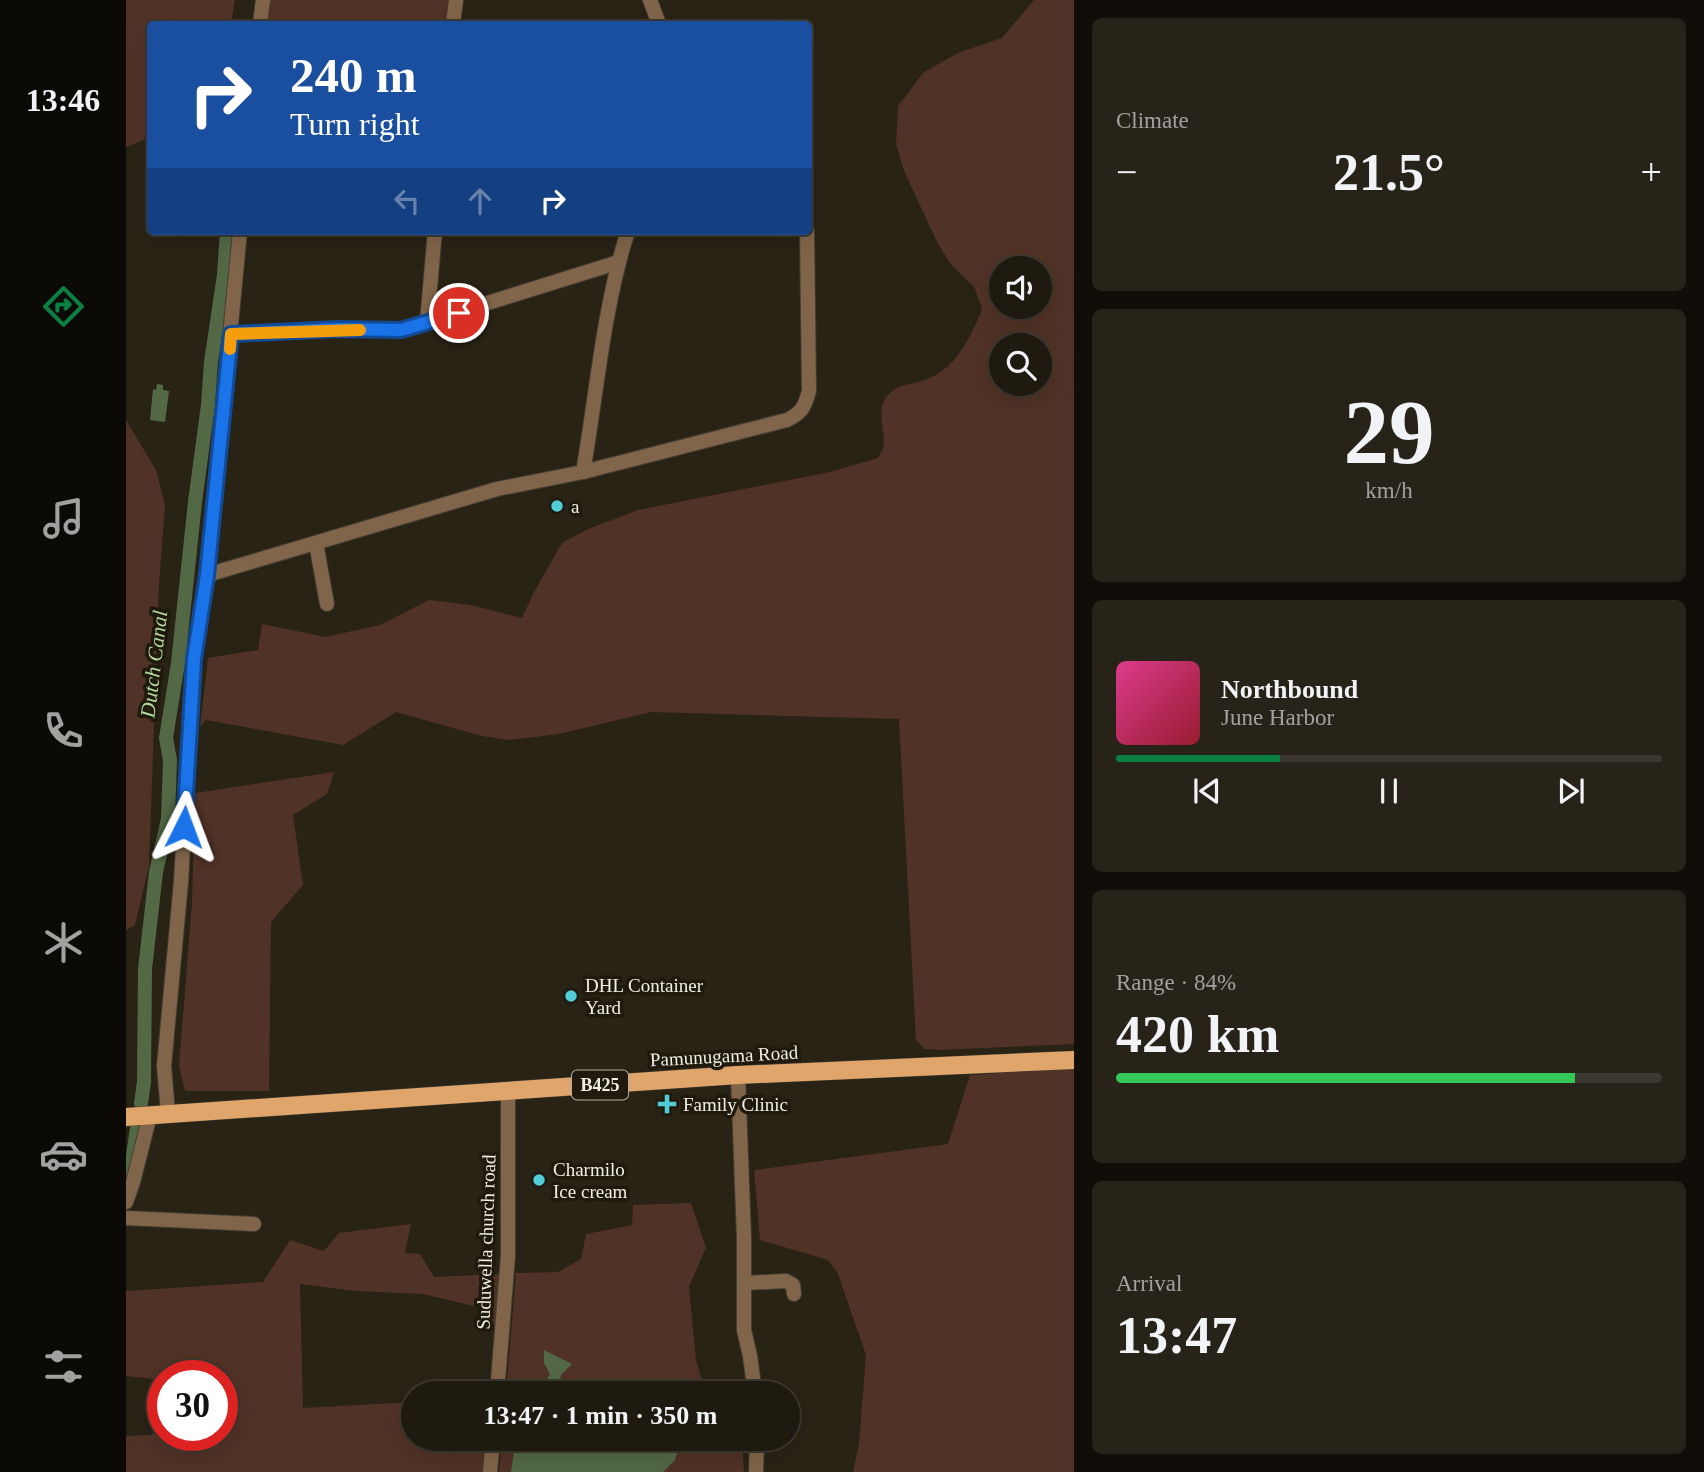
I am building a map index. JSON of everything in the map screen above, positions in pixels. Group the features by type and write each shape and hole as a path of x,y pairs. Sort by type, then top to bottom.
{"main road":[{"name":"Pamunugama Road","path":"126,1117 738,1075 1074,1060"}],"street":[{"path":"260,21 263,0"},
{"path":"453,21 456,0"},
{"path":"650,0 658,21"},
{"path":"126,1202 159,1114 181,882 194,659 207,575 240,235"},
{"path":"427,323 435,235"},
{"path":"583,472 601,352 627,235"},
{"path":"207,575 497,489 583,472 787,420 799,414 805,407 809,391 807,235"},
{"path":"231,334 338,329 401,330 619,262"},
{"path":"316,543 327,604"},
{"path":"738,1075 745,1283 744,1330 753,1381"},
{"name":"Suduwella church road","path":"498,1381 508,1256 508,1092"},
{"path":"126,1218 254,1224"},
{"path":"745,1283 786,1281 793,1285 794,1294"},
{"path":"490,1472 492,1451"},
{"path":"756,1472 757,1451"}],"shaded area":[{"path":"126,0 235,0 232,21 147,21 147,130 144,140 126,147"},
{"path":"269,0 450,0 448,21 266,21"},
{"path":"1034,0 1074,0 1074,1044 939,1050 924,1049 916,1040 899,719 651,712 559,734 509,740 482,736 396,712 343,745 206,720 200,727 208,658 258,650 262,624 325,637 380,625 429,600 471,605 522,618 562,543 588,529 638,510 830,472 878,458 884,445 884,400 899,387 922,381 944,370 960,352 982,309 974,287 950,263 937,242 904,171 896,144 898,106 924,72 958,53 1002,38"},
{"path":"157,384 163,385 163,390 169,391 165,422 150,420 153,389 156,390"},
{"path":"126,420 156,470 165,505 159,584 149,866 135,925 126,930"},
{"path":"334,772 327,794 293,815 303,885 271,922 269,1091 185,1091 179,1066 192,903 195,793"},
{"path":"1074,1068 1074,1472 853,1472 859,1444 866,1355 838,1274 828,1260 760,1240 754,1170 948,1144 970,1075"},
{"path":"691,1203 706,1248 689,1286 696,1360 702,1381 507,1381 516,1273 558,1272 581,1259 586,1234 632,1225 633,1205"},
{"path":"411,1224 405,1253 420,1254 434,1277 499,1274 495,1325 478,1307 423,1294 356,1291 300,1284 303,1408 401,1403 401,1451 485,1451 483,1472 126,1472 126,1436 147,1435 147,1451 238,1451 238,1360 147,1360 147,1378 126,1376 126,1291 263,1282 290,1240 324,1251 339,1233"},
{"path":"544,1350 572,1364 561,1375 560,1381 546,1381 550,1374 544,1363"},
{"path":"501,1451 743,1451 744,1472 499,1472"},
{"path":"514,1451 678,1451 675,1460 663,1472 511,1472"}],"waterway":[{"name":"Dutch Canal","path":"141,1103 144,1082 145,969 156,872 168,819 170,760 166,738 178,663 227,235"},
{"name":"Dutch Canal","path":"126,1175 133,1156 137,1128"}],"slow traffic":[{"path":"230,349 231,334 360,330"}],"place":[{"name":"a","path":"557,506"},
{"name":"DHL Container Yard","path":"571,996"},
{"name":"Family Clinic","path":"667,1104"},
{"name":"Charmilo Ice cream","path":"539,1180"}],"route":[{"path":"184,827 194,659 207,575 231,334 338,329 401,330 459,313"}]}
